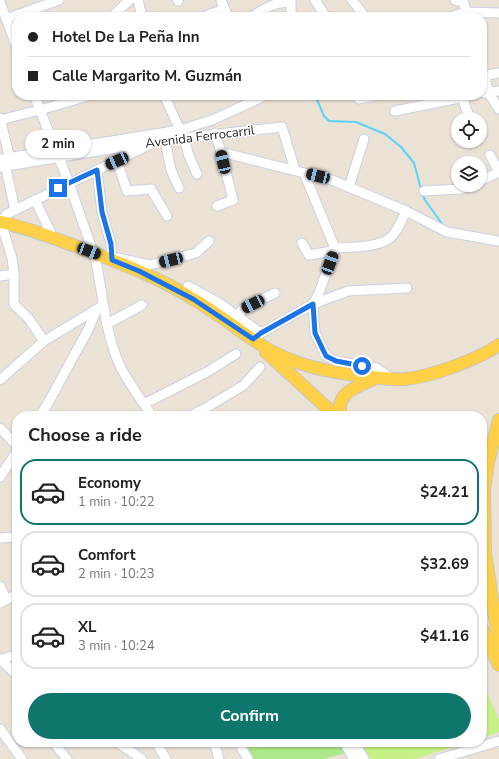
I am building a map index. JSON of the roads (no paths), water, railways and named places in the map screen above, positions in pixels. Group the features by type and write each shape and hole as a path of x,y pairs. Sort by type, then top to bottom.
{"main road":[{"path":"1,222 53,237 112,258 193,299 294,362 309,367 376,378 406,379 425,376 481,356 499,345"},
{"path":"258,339 266,352 331,411"},
{"path":"481,356 495,356 499,359"},
{"path":"340,411 344,396 349,391 376,378"},
{"path":"487,469 499,420"},
{"path":"487,572 499,644"},
{"path":"487,640 499,665"}],"street":[{"path":"26,12 59,0"},
{"path":"116,12 130,0"},
{"path":"138,0 141,12"},
{"path":"315,0 323,12"},
{"path":"352,0 361,12"},
{"path":"454,0 464,3 466,12"},
{"path":"258,12 265,7 273,4 291,1 291,12"},
{"path":"0,2 12,35"},
{"path":"215,12 224,8"},
{"path":"487,13 499,13"},
{"path":"6,19 12,17"},
{"path":"487,75 499,73"},
{"path":"487,93 499,91"},
{"path":"487,95 499,109"},
{"path":"36,100 69,183 91,246"},
{"path":"4,162 9,155 0,119 40,110 73,100"},
{"path":"166,100 182,134 197,174"},
{"path":"4,162 182,134 254,100"},
{"path":"395,111 448,100"},
{"path":"463,100 467,112"},
{"name":"Avenida Ferrocarril","path":"57,154 154,142 182,134 215,133 282,127 299,172"},
{"path":"215,133 233,200 217,206"},
{"path":"349,187 364,139"},
{"path":"165,140 171,170 179,188"},
{"path":"44,341 29,319 14,304 14,274 12,258 1,222 7,214 154,142"},
{"path":"221,152 332,180 406,211 444,230 499,241"},
{"path":"487,178 499,172 490,155"},
{"path":"117,161 127,191 151,189 167,216"},
{"path":"4,162 15,210"},
{"path":"97,170 102,212 111,244 112,258 150,265 196,254 209,241"},
{"path":"299,172 335,248 319,293 313,304 315,333 326,356 336,361 376,368 392,379"},
{"path":"424,191 451,190"},
{"path":"35,200 53,237"},
{"path":"302,243 308,255 332,251 335,248 366,246 386,241 396,231 406,211"},
{"path":"96,261 100,307 107,324 112,345 121,368 149,411"},
{"path":"0,276 14,274"},
{"path":"188,286 219,302 238,317 258,339 313,304 348,291 407,288"},
{"path":"238,317 242,309 275,293"},
{"path":"107,324 142,305"},
{"path":"0,380 44,341 100,307"},
{"path":"43,411 100,307"},
{"path":"144,404 207,372 236,354"},
{"path":"200,411 244,385 260,367"},
{"path":"0,428 12,441"},
{"path":"0,477 12,459"},
{"path":"0,538 12,537"},
{"path":"0,586 3,601 12,596"},
{"path":"12,656 1,660 12,670"},
{"path":"0,729 12,745"},
{"path":"487,745 499,741"},
{"path":"13,747 22,759"},
{"path":"57,747 67,759"},
{"path":"124,747 142,759"},
{"path":"159,747 166,759"},
{"path":"215,747 219,759"},
{"path":"347,747 354,759"},
{"path":"357,747 364,759"},
{"path":"439,759 479,747"},
{"path":"242,749 248,759"}],"waterway":[{"path":"317,100 324,116 329,121 356,122 385,134 401,147 414,163 421,189"},
{"path":"422,193 425,200 442,224"}]}
